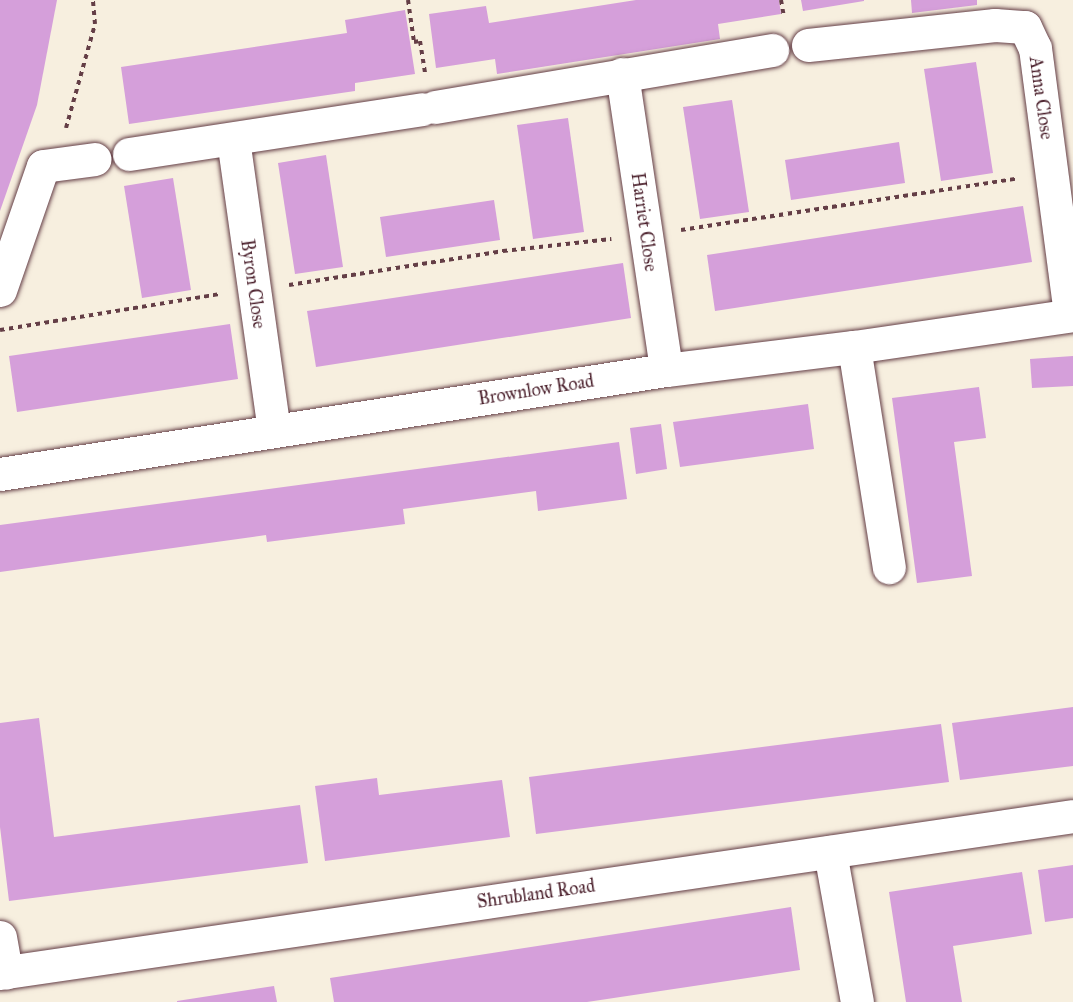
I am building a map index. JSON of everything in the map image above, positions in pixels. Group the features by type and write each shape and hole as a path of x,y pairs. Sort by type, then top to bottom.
{"street":[{"name":"Anna Close","path":"808,45 995,25 1025,27 1035,48 1071,315"},
{"path":"129,154 233,139 428,100 622,74 772,50"},
{"name":"Harriet Close","path":"622,74 666,370"},
{"name":"Byron Close","path":"233,139 274,430"},
{"path":"0,290 43,166 95,159"},
{"name":"Brownlow Road","path":"0,474 666,370 854,347 1071,315"},
{"path":"854,347 889,567"},
{"name":"Shrubland Road","path":"3,972 1073,816"},
{"path":"830,852 857,1002"},
{"path":"0,937 3,972"}],"path":[{"path":"43,166 63,139 95,24 93,0"},
{"path":"408,0 414,42 420,41 428,100"},
{"path":"287,285 503,251 646,235 1051,173"},
{"path":"0,330 254,288"}],"building":[{"path":"0,0 57,0 37,105 0,211"},
{"path":"636,0 779,0 781,14 718,24 720,39 497,74 495,59 436,68 429,14 486,6 489,23"},
{"path":"801,0 864,0 864,1 803,11"},
{"path":"911,0 977,0 977,5 912,13"},
{"path":"405,10 415,74 355,83 355,91 129,124 121,67 347,33 345,20"},
{"path":"976,62 993,173 941,181 924,69"},
{"path":"732,100 749,212 700,219 683,107"},
{"path":"568,118 584,232 533,239 517,125"},
{"path":"899,142 905,183 791,200 785,160"},
{"path":"326,155 343,267 295,274 278,163"},
{"path":"173,178 191,290 142,298 124,186"},
{"path":"494,200 500,240 386,257 380,217"},
{"path":"1023,206 1032,262 715,311 707,255"},
{"path":"623,263 631,318 316,367 307,311"},
{"path":"230,324 238,379 17,412 9,356"},
{"path":"1073,356 1073,386 1032,388 1030,359"},
{"path":"979,387 986,438 954,442 972,576 917,583 892,398"},
{"path":"808,404 814,449 680,467 673,422"},
{"path":"661,424 667,469 636,474 630,428"},
{"path":"619,442 627,499 538,511 536,491 403,509 405,524 267,542 266,535 0,572 0,525"},
{"path":"1073,707 1073,766 960,780 952,723"},
{"path":"39,718 54,837 300,805 308,863 9,901 0,827 0,723"},
{"path":"941,724 949,782 536,834 529,777"},
{"path":"377,778 379,795 502,780 510,837 325,861 315,786"},
{"path":"1073,865 1073,918 1045,922 1038,870"},
{"path":"1022,872 1032,934 953,946 962,1002 906,1002 889,892"},
{"path":"791,907 800,970 587,1002 334,1002 330,978"},
{"path":"274,986 277,1002 177,1002 177,1001"}]}
